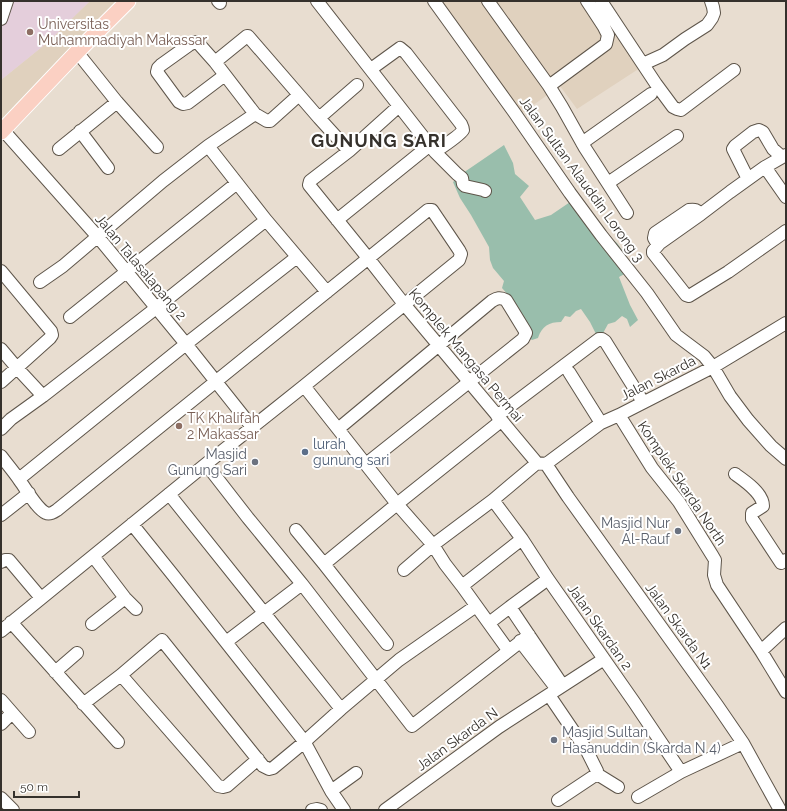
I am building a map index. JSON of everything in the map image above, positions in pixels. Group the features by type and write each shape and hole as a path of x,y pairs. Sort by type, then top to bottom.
{"main road":[{"path":"2,131 128,1"}],"street":[{"path":"1,18 7,1"},
{"path":"317,1 433,148 462,178 463,184 485,191"},
{"name":"Jalan Sultan Alauddin Lorong 3","path":"434,1 514,112 570,194 647,293 676,335 704,356 713,367 730,396 748,420 771,446 786,459"},
{"path":"488,1 549,86 588,154 627,213"},
{"path":"549,86 606,44 608,35 587,1"},
{"path":"601,1 673,107 681,110 734,70"},
{"path":"643,64 663,55 685,39 707,26 714,13 711,1"},
{"path":"215,62 248,36 318,118 349,151 399,106"},
{"path":"225,75 188,103 183,104 179,102 157,72 161,65 195,42 199,44 215,62 225,75 255,114 267,122 299,95"},
{"path":"337,220 433,148 456,137 463,130 461,124 428,81 406,53 400,48 371,69"},
{"path":"77,52 157,147"},
{"path":"318,118 357,85"},
{"path":"582,143 652,94"},
{"path":"60,149 80,131 118,102"},
{"path":"40,282 63,266 163,181 208,146 255,114"},
{"path":"748,179 733,149 734,146 753,132 759,130 763,132 773,148 784,156 748,179 658,245 653,251 653,254 686,295 689,296 728,272 786,231"},
{"name":"Jalan Talasalapang 2","path":"2,131 98,237 186,344 252,428"},
{"path":"80,131 108,168"},
{"path":"608,183 678,136"},
{"path":"208,146 266,220 327,292"},
{"name":"Komplek Mangasa Permai","path":"349,151 310,181 310,187 499,419 542,464"},
{"path":"766,167 786,197"},
{"path":"70,317 237,183"},
{"path":"1,456 36,504 45,513 52,513 428,210 432,210 461,254 460,258 304,386 1,631"},
{"path":"1,429 11,419 156,308 266,220"},
{"path":"19,479 186,344 297,257"},
{"path":"1,271 51,331 52,335 1,382"},
{"path":"338,429 492,301 497,298 506,300 526,333 524,338 366,464"},
{"name":"Jalan Skarda","path":"542,464 600,423 619,415 713,367 786,323"},
{"path":"324,564 499,419 599,339 605,341 643,402"},
{"path":"1,349 43,396"},
{"path":"569,372 600,423"},
{"path":"304,386 397,504 433,545 445,564 508,650"},
{"name":"Komplek Skarda North","path":"619,415 652,468 679,502 712,555 715,560 714,575 717,586 761,651 786,692"},
{"path":"206,464 302,584 412,726 524,638"},
{"path":"404,570 433,545 542,464"},
{"name":"Jalan Skarda N1","path":"542,464 568,497 686,661 742,743 780,810"},
{"path":"736,474 752,487 763,501 763,506 752,513 752,519 784,562"},
{"path":"1,515 29,493"},
{"path":"169,494 341,709"},
{"name":"Jalan Skardan 2","path":"493,500 522,539 681,772"},
{"path":"132,524 305,742 331,791 344,810"},
{"path":"296,530 387,644"},
{"path":"462,586 522,539"},
{"path":"93,556 136,609"},
{"path":"1,562 9,560 41,598"},
{"path":"489,623 548,579"},
{"path":"226,642 302,584"},
{"path":"92,624 126,598"},
{"path":"84,704 121,676 162,640 258,759 266,768 273,768 399,660 476,606"},
{"path":"510,607 524,638 540,660"},
{"path":"11,622 118,742"},
{"path":"761,651 786,628"},
{"path":"55,672 77,653"},
{"path":"597,774 598,771 587,751 549,695 604,659"},
{"path":"121,676 218,786 227,786 258,759"},
{"name":"Jalan Skarda N","path":"385,810 499,727 549,695"},
{"path":"1,700 30,732"},
{"path":"1,724 12,713"},
{"path":"638,797 681,772 742,743"},
{"path":"331,791 356,773"},
{"path":"597,774 618,788"},
{"path":"558,800 597,774"},
{"path":"1,798 13,810"},
{"path":"312,810 322,810"}],"shaded area":[{"name":"Universitas Muhammadiyah Makassar","path":"1,1 90,1 48,42 1,80"},
{"path":"90,1 120,1 1,125 1,80 48,42"},
{"path":"435,1 592,1 640,68 577,109 560,86 518,116"}],"green space":[{"path":"504,145 513,163 515,174 529,186 520,197 535,220 551,215 576,198 605,233 617,243 625,254 630,271 619,277 630,305 638,320 630,327 627,319 622,316 615,322 608,324 602,335 597,336 581,309 576,311 570,317 565,316 561,322 546,326 538,338 532,340 528,337 509,296 502,288 504,281 493,268 490,260 489,247 460,198 453,182 463,173"}],"place":[{"name":"Universitas Muhammadiyah Makassar","path":"30,32"},
{"name":"TK Khalifah 2 Makassar","path":"179,426"},
{"name":"lurah gunung sari","path":"305,452"},
{"name":"Masjid Gunung Sari","path":"255,462"},
{"name":"Masjid Nur Al-Rauf","path":"678,531"},
{"name":"Masjid Sultan Hasanuddin (Skarda N 4)","path":"554,740"}],"district":[{"name":"GUNUNG SARI","path":"379,141"}]}
